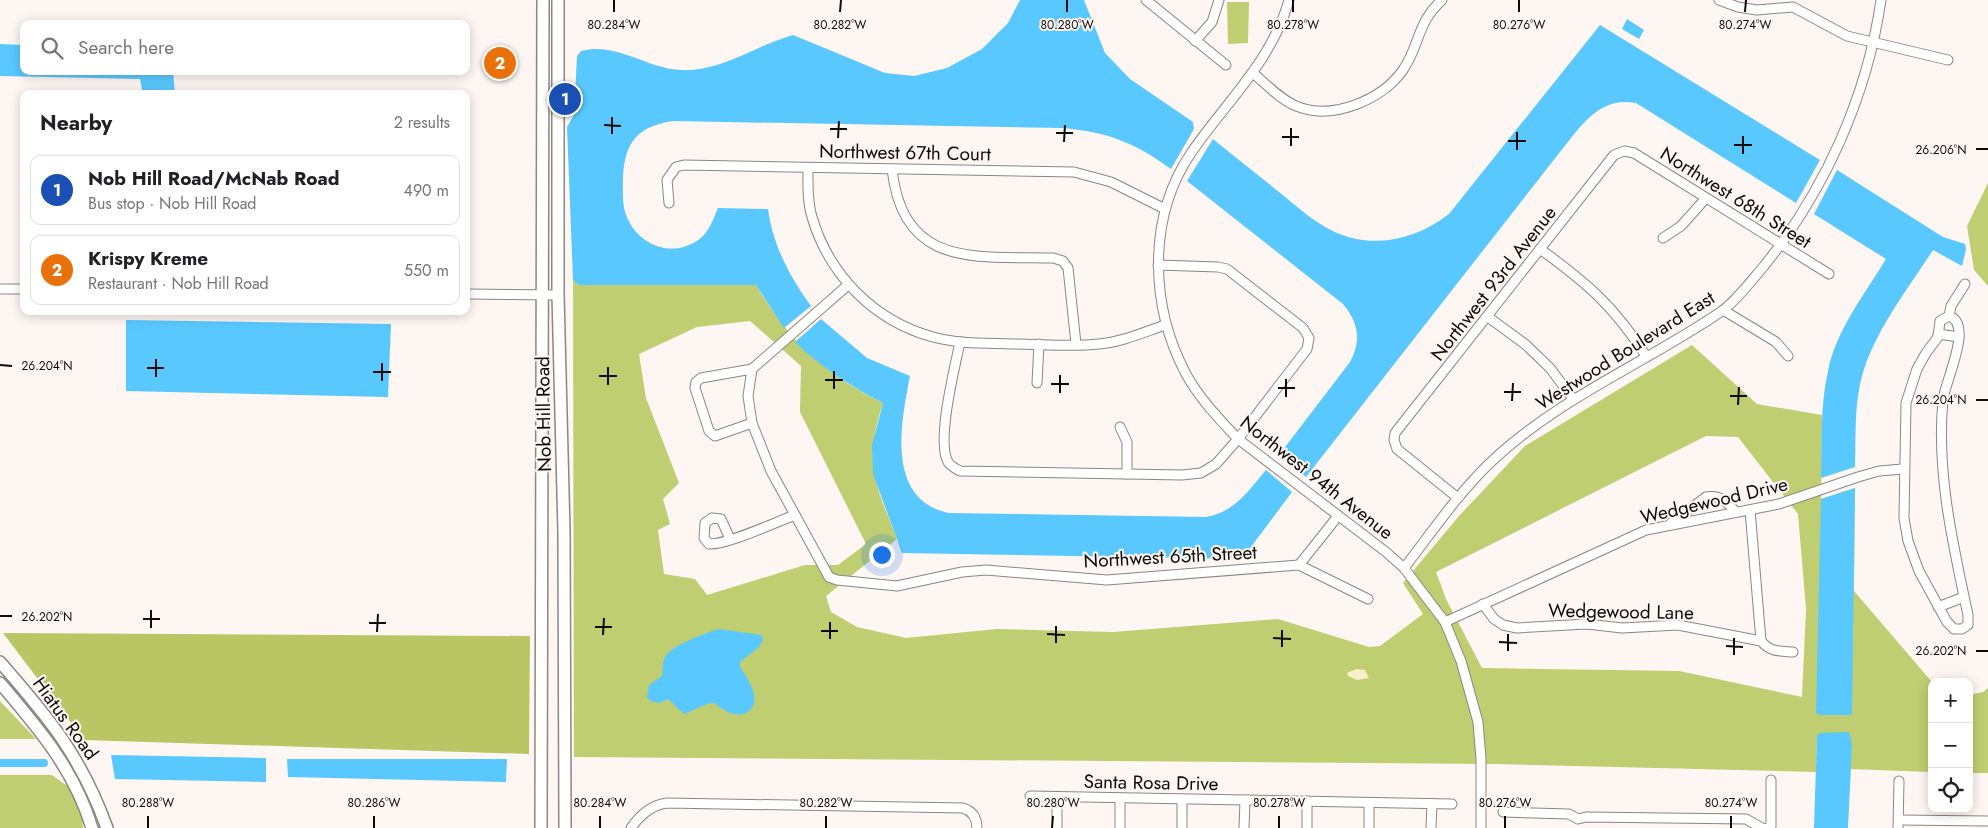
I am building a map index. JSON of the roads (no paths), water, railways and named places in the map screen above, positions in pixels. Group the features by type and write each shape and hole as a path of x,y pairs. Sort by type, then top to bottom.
{"main road":[{"name":"Nob Hill Road","path":"541,828 543,0"},
{"name":"Nob Hill Road","path":"558,0 558,295 564,532 565,828"},
{"name":"Hiatus Road","path":"0,662 32,698 73,753 88,781 107,828"},
{"name":"Hiatus Road","path":"0,683 62,759 75,784 92,828"}],"street":[{"path":"1146,0 1226,65"},
{"path":"1195,40 1212,22 1219,0"},
{"name":"Northwest 94th Avenue","path":"1289,0 1273,40 1253,74 1191,154 1177,180 1165,209 1158,265 1160,296 1165,325 1187,375 1216,416 1238,439 1404,568 1444,622 1461,661 1478,722 1481,759 1481,828"},
{"path":"1253,74 1282,98 1297,106 1314,110 1354,105 1374,96 1403,70 1423,22 1442,0"},
{"path":"1719,0 1738,7 1757,10 1793,7 1847,36 1948,60"},
{"name":"Westwood Boulevard East","path":"1404,568 1458,498 1492,461 1541,421 1573,399 1723,310 1748,285 1781,245 1807,204 1840,142 1863,81 1881,0"},
{"name":"Northwest 68th Street","path":"1624,151 1634,153 1829,274"},
{"name":"Northwest 93rd Avenue","path":"1458,498 1397,450 1394,440 1395,433 1614,155 1624,151"},
{"name":"Northwest 67th Court","path":"669,203 666,180 676,167 684,166 1074,172 1095,176 1111,182 1165,209"},
{"path":"808,168 808,194 812,215 832,262 848,285 883,316 906,328 932,337 960,342 1099,344 1116,341 1165,325"},
{"path":"892,169 894,189 906,219 917,234 933,245 955,254 1054,258 1063,261 1068,268 1076,344"},
{"path":"1663,238 1681,226 1706,198"},
{"path":"1540,249 1579,278 1606,302 1629,329 1646,356"},
{"path":"960,342 944,432 944,447 947,460 951,466 960,471 1182,475 1201,473 1216,464 1238,439 1307,349 1309,338 1303,328 1227,269 1158,265"},
{"path":"1949,316 1954,317 1958,323 1959,338 1958,348 1945,385 1941,429 1942,469 1968,625 1962,629 1954,629 1947,622 1919,571 1908,540 1904,518 1904,469 1906,404 1910,386 1926,353 1934,344 1940,322 1949,316 1951,306 1965,284"},
{"path":"752,423 715,436 710,431 695,388 696,382 701,378 752,369 848,285"},
{"path":"0,289 20,289"},
{"path":"470,294 558,295"},
{"path":"1723,310 1776,342 1788,356"},
{"path":"1488,316 1525,344 1550,368 1573,399"},
{"path":"1938,334 1959,338"},
{"path":"1037,383 1039,344"},
{"path":"730,539 795,515 771,471 752,423 748,396 752,369"},
{"path":"1120,427 1127,442 1127,474"},
{"name":"Wedgewood Drive","path":"1444,622 1646,530 1779,504 1879,471 1904,469"},
{"path":"1669,524 1706,497 1712,496 1725,499 1736,512"},
{"path":"1750,510 1761,640"},
{"name":"Northwest 65th Street","path":"795,515 829,577 837,580 880,586 912,584 962,572 986,570 1107,580 1299,565"},
{"path":"1338,516 1299,565 1368,599"},
{"path":"1938,607 1964,597"},
{"name":"Wedgewood Lane","path":"1483,604 1494,619 1503,625 1517,628 1587,624 1622,628 1678,625 1761,640 1767,648 1775,651 1793,652"},
{"path":"1767,828 1771,826 1771,780"},
{"path":"1899,781 1899,824 1988,821"},
{"name":"Santa Rosa Drive","path":"1030,796 1452,804"},
{"path":"1057,797 1057,828"},
{"path":"1120,798 1120,828"},
{"path":"1182,800 1182,828"},
{"path":"1244,828 1245,800"},
{"path":"1307,801 1307,828"},
{"path":"631,828 638,818 651,808 667,803 962,808 970,811 975,818 977,828"},
{"path":"1369,803 1369,828"},
{"path":"1431,828 1432,804"},
{"path":"1502,812 1569,814 1578,819 1586,817 1746,819 1762,828"},
{"path":"1670,818 1670,828"},
{"path":"1573,828 1578,819"}],"water":[{"path":"1020,0 1084,0 1105,53 1130,79 1193,122 1194,129 1171,169 1145,152 1120,140 1093,132 1062,128 672,121 650,127 642,132 630,145 627,154 623,177 623,203 630,223 637,233 656,246 678,248 690,245 704,235 718,208 768,209 770,223 778,248 796,284 811,306 784,328 756,285 579,285 573,280 567,127 574,115 577,56 581,51 607,50 671,69 698,69 726,62 793,35 885,73 914,76 947,68 982,49 1008,23"},
{"path":"1627,19 1644,30 1639,39 1622,29"},
{"path":"1600,25 1820,160 1796,203 1636,103 1622,102 1599,110 1573,136 1306,477 1279,455 1350,362 1357,339 1355,324 1343,304 1187,181 1213,139 1325,227 1357,239 1373,241 1405,237 1435,224 1449,214"},
{"path":"0,44 20,45 20,75 173,75 175,90 142,90 140,79 0,76"},
{"path":"1837,170 1943,237 1965,244 1966,249 1962,266 1933,250 1893,310 1875,342 1859,387 1855,467 1821,478 1825,384 1832,356 1844,327 1886,259 1814,214"},
{"path":"821,319 867,358 910,376 903,415 902,436 902,457 906,476 915,493 929,505 949,513 1206,517 1225,511 1240,500 1266,470 1292,492 1242,559 902,553 873,474 872,445 883,403 837,376 795,342"},
{"path":"126,320 391,324 388,397 126,391"},
{"path":"1855,488 1852,715 1820,715 1816,713 1821,499"},
{"path":"719,629 761,635 763,640 759,647 740,662 740,667 748,679 754,694 755,699 751,709 741,714 730,713 715,703 707,704 684,714 668,699 660,703 650,701 647,697 649,685 662,676 666,655 685,642"},
{"path":"1848,732 1852,745 1848,828 1814,828 1817,735 1820,733"},
{"path":"111,755 266,758 266,782 115,779"},
{"path":"287,759 507,759 506,782 288,777"}],"waterway":[{"path":"0,763 44,763"}],"place":[{"name":"Krispy Kreme","path":"500,63"},
{"name":"Nob Hill Road/McNab Road","path":"565,99"}]}
